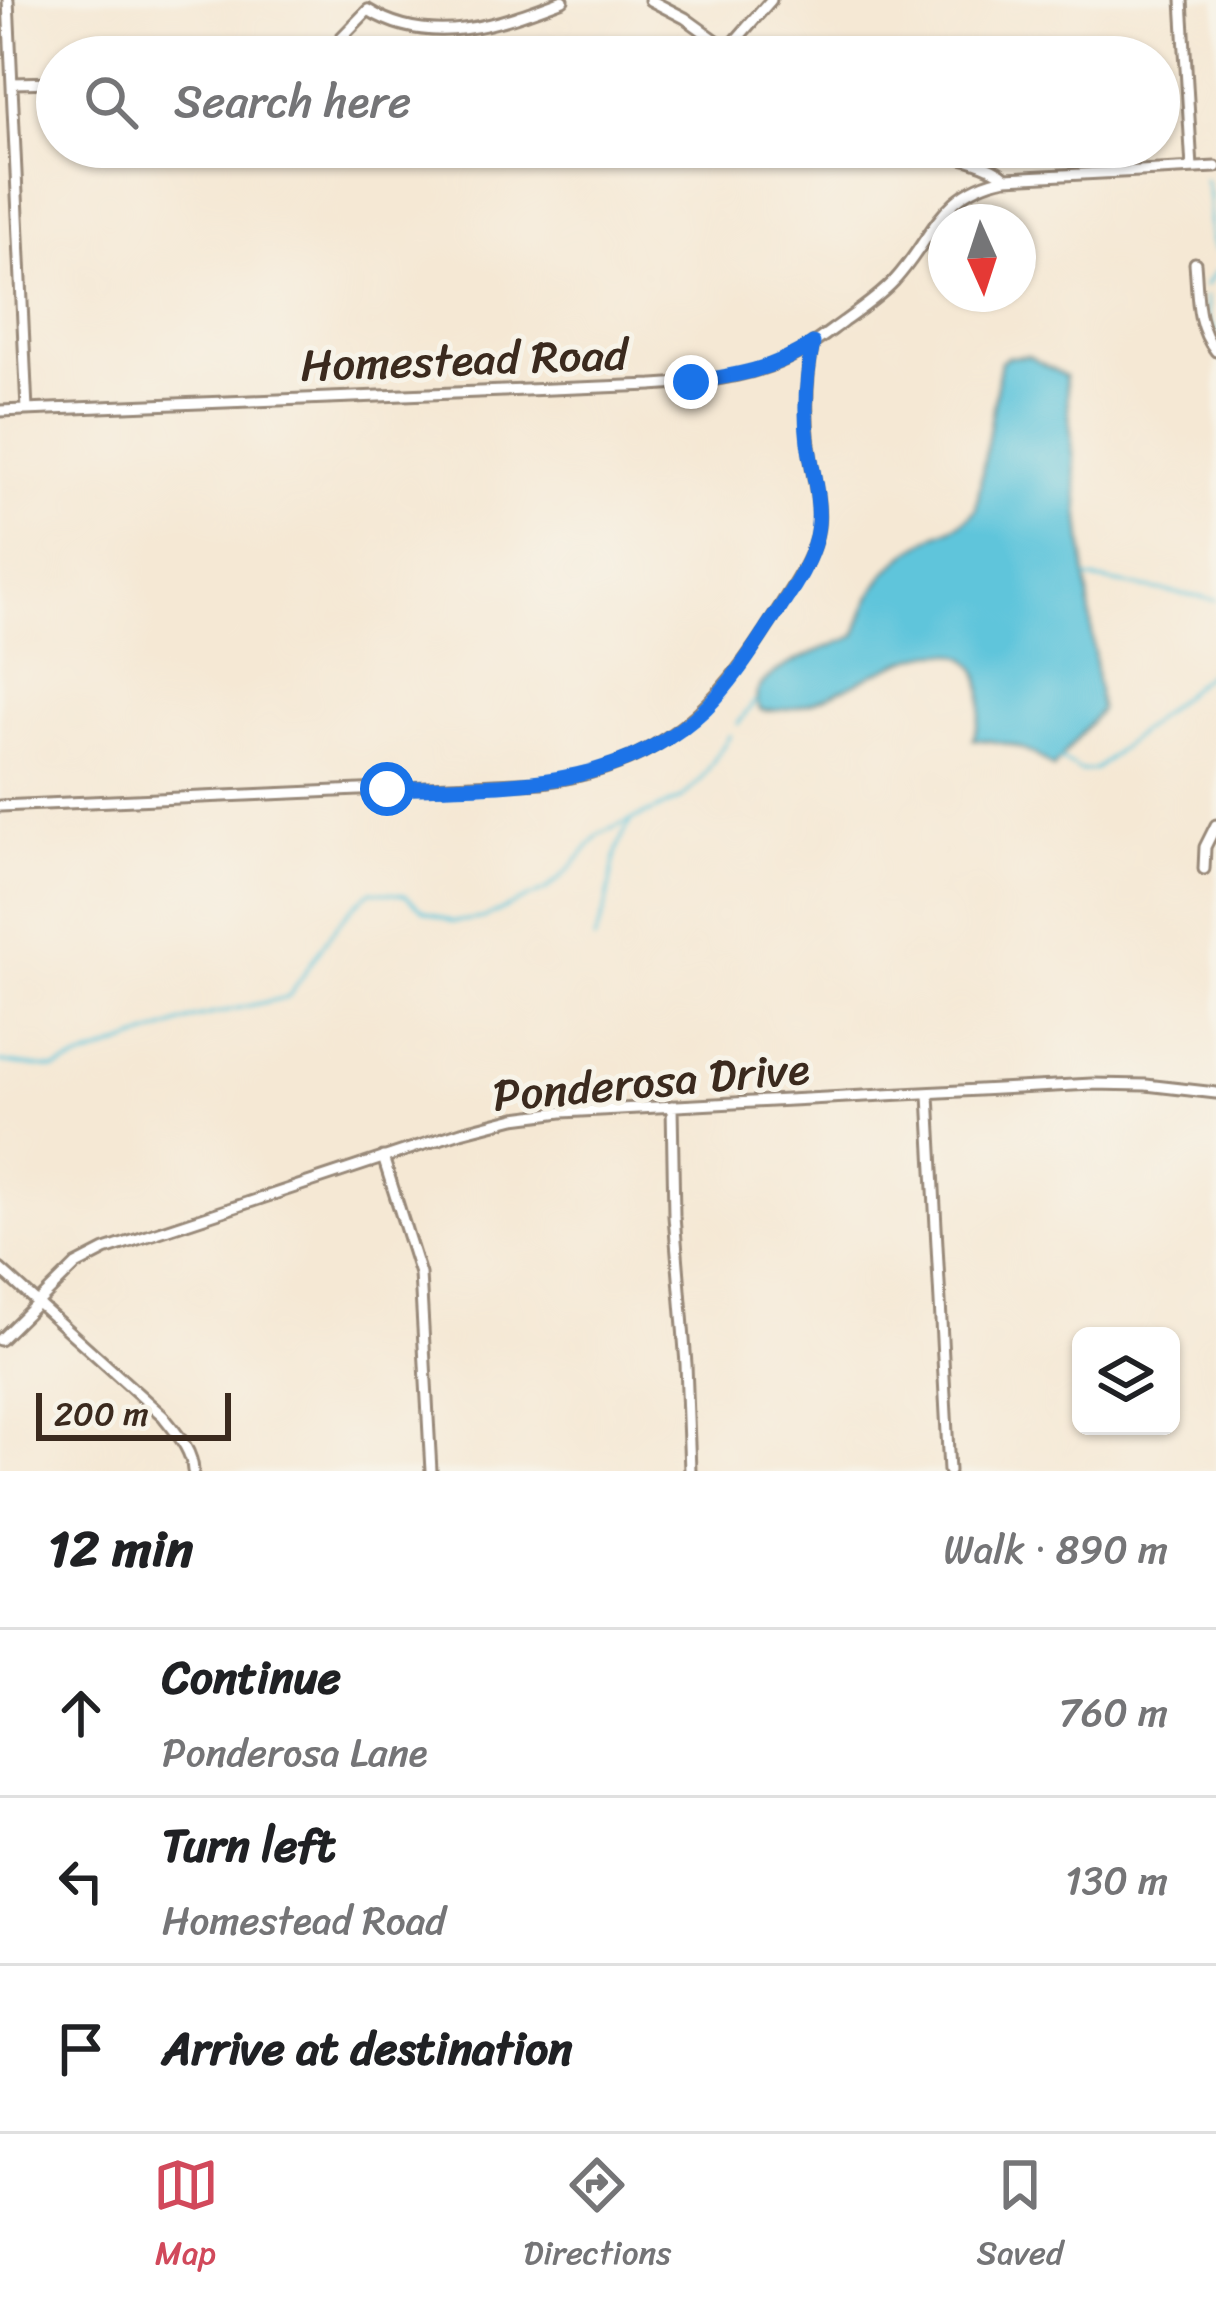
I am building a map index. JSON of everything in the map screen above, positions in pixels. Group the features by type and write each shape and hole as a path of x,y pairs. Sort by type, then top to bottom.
{"street":[{"path":"8,0 27,410"},
{"path":"360,0 368,10 408,27 458,31 507,22 563,0"},
{"path":"650,0 710,36"},
{"path":"739,36 771,0"},
{"path":"1182,0 1192,168"},
{"path":"343,36 368,10"},
{"path":"12,83 36,82"},
{"name":"Homestead Road","path":"0,411 691,382 757,370 813,343 885,290 950,204 976,186 1006,178 1216,167"},
{"path":"992,168 1006,178"},
{"path":"1196,263 1201,327 1216,351"},
{"path":"0,806 542,782 586,775 646,752 690,722 724,687 807,561 818,523 806,416 813,343"},
{"path":"1204,868 1205,847 1216,825"},
{"name":"Ponderosa Drive","path":"0,1340 76,1265 105,1250 382,1157 528,1115 1114,1083 1216,1094"},
{"path":"929,1094 949,1471"},
{"path":"672,1106 690,1471"},
{"path":"382,1157 421,1282 431,1471"},
{"path":"0,1269 163,1416 190,1455 194,1471"}],"water":[{"path":"1028,356 1065,376 1100,710 1053,768 1015,746 973,739 981,707 978,674 967,659 950,653 906,660 802,705 761,710 756,697 761,685 790,664 856,636 874,590 890,568 976,509 1001,361"}],"waterway":[{"path":"1205,180 1216,251"},
{"path":"1205,286 1216,271"},
{"path":"1206,297 1208,319 1216,333"},
{"path":"1087,578 1216,600"},
{"path":"1060,759 1081,771 1095,770 1216,667"},
{"path":"738,724 755,701"},
{"path":"0,1062 55,1069 194,1018 288,997 336,927 372,891 405,895 424,911 453,922 484,918 546,890 599,834 681,799 701,780 730,735"},
{"path":"594,940 617,850 631,822"}],"route":[{"path":"387,789 542,782 603,770 677,732 736,673 798,577 817,534 806,416 813,343 757,370 691,382"}]}
